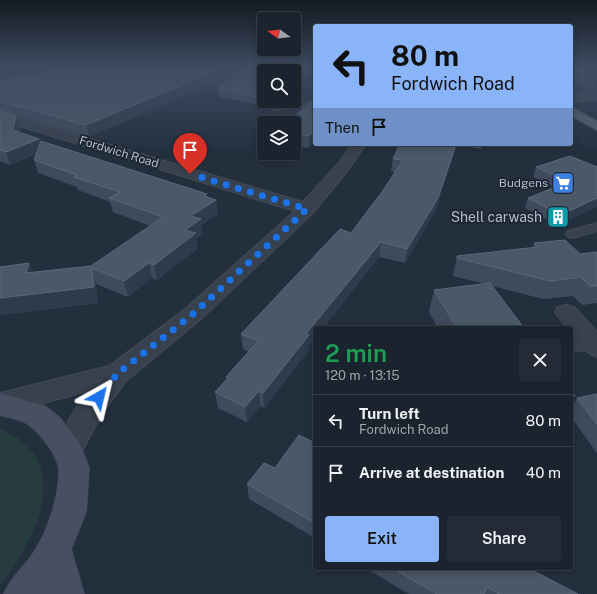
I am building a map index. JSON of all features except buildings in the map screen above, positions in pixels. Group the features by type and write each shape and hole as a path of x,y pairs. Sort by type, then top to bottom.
{"main road":[{"path":"573,112 597,126"}],"street":[{"path":"573,98 587,97"},
{"name":"Fordwich Road","path":"0,116 307,209"},
{"path":"67,450 90,409 117,374 193,314 307,209 343,167 358,146"},
{"path":"566,312 587,346"},
{"path":"0,404 117,374"},
{"path":"0,404 35,414 50,426 67,450 74,468 70,512 47,565 23,594"},
{"path":"54,548 65,594"}],"lane":[{"path":"301,104 313,106"},
{"path":"573,234 597,227"}],"green space":[{"path":"0,429 19,439 33,452 40,467 44,484 38,519 31,537 14,566 0,584"}],"place":[{"name":"Budgens","path":"563,183"},
{"name":"Shell carwash","path":"558,217"}],"route":[{"path":"99,397 117,374 193,314 307,209 279,202 190,174"}]}
